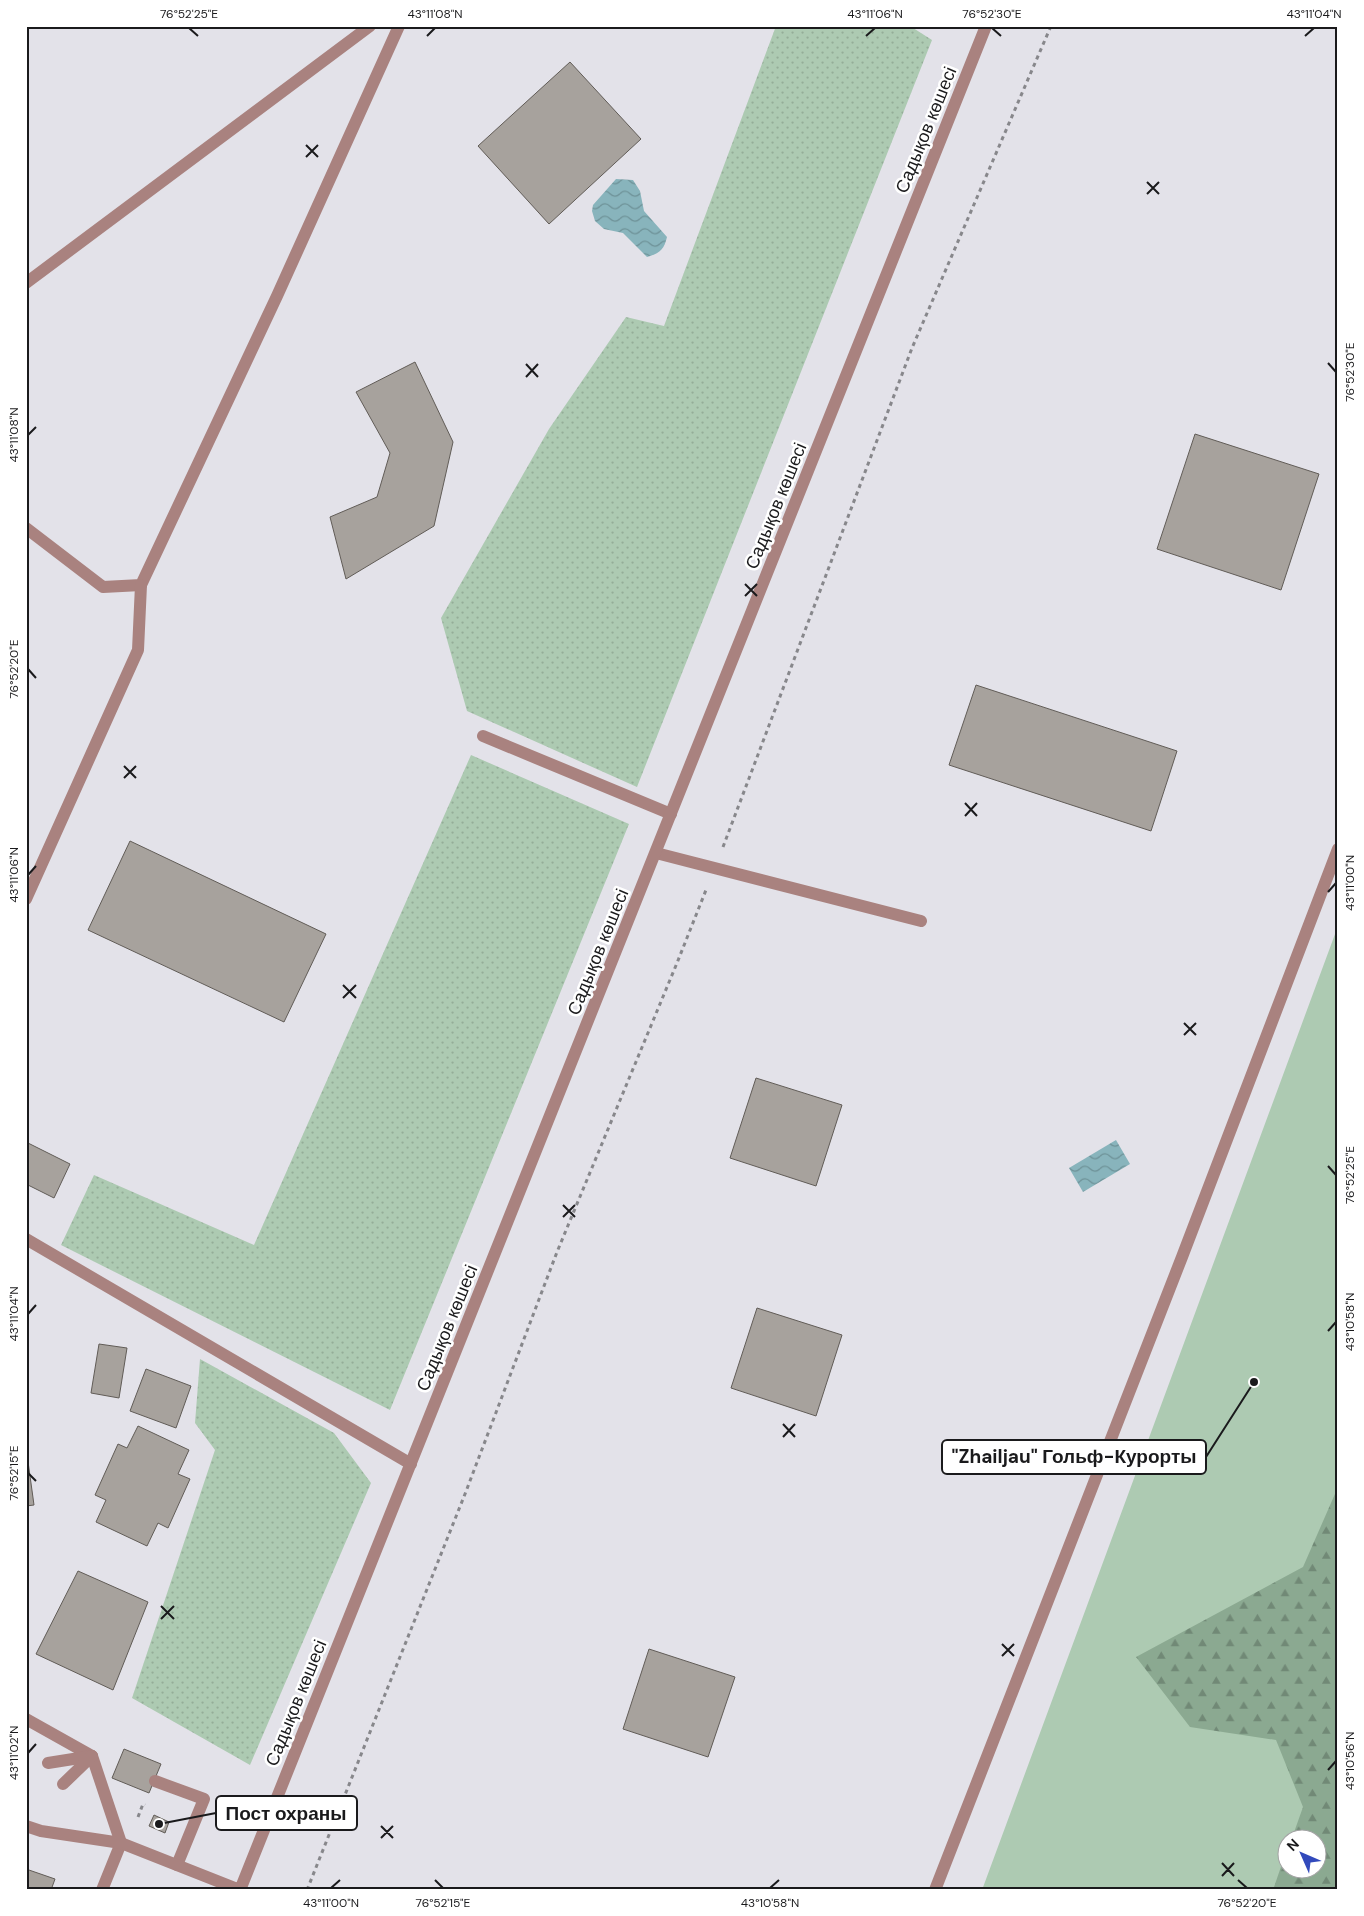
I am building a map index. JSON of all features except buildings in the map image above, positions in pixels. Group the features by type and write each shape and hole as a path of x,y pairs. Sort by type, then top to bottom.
{"street":[{"path":"26,283 370,26"},
{"path":"26,899 138,650 141,585 277,296 399,26"},
{"name":"Садықов көшесі","path":"240,1890 656,853 984,28"},
{"path":"26,528 103,587 141,585"},
{"path":"482,736 671,814"},
{"path":"935,1890 1338,849"},
{"path":"656,853 921,921"},
{"path":"26,1239 411,1464"},
{"path":"26,1719 92,1756 125,1845 102,1890"},
{"path":"48,1762 92,1756"},
{"path":"63,1784 92,1756"},
{"path":"155,1781 204,1799 177,1865"},
{"path":"26,1826 41,1831 125,1845 240,1890"}],"path":[{"path":"307,1890 461,1504 557,1252 677,963 912,348 1051,26"},
{"path":"125,1845 143,1804 152,1807"}],"green space":[{"path":"776,26 910,26 932,40 637,787 467,711 441,618 549,429 626,317 664,326"},
{"path":"471,755 629,824 390,1410 61,1245 94,1175 254,1245"},
{"path":"1338,926 1338,1890 982,1890"},
{"path":"200,1359 334,1433 371,1483 250,1765 132,1698 215,1450 195,1423"},
{"path":"1338,1487 1338,1890 1273,1890 1277,1878 1326,1878 1326,1828 1296,1828 1303,1807 1276,1740 1190,1727 1136,1657 1303,1567"}],"water":[{"path":"616,179 633,180 640,191 644,211 667,237 663,248 658,252 647,257 623,233 604,229 595,221 592,211 593,205"},
{"path":"1116,1140 1130,1164 1083,1192 1069,1168"}],"place":[{"name":"\"Zhailjau\" Гольф-Курорты","path":"1254,1382"},
{"name":"Пост охраны","path":"159,1824"}]}
